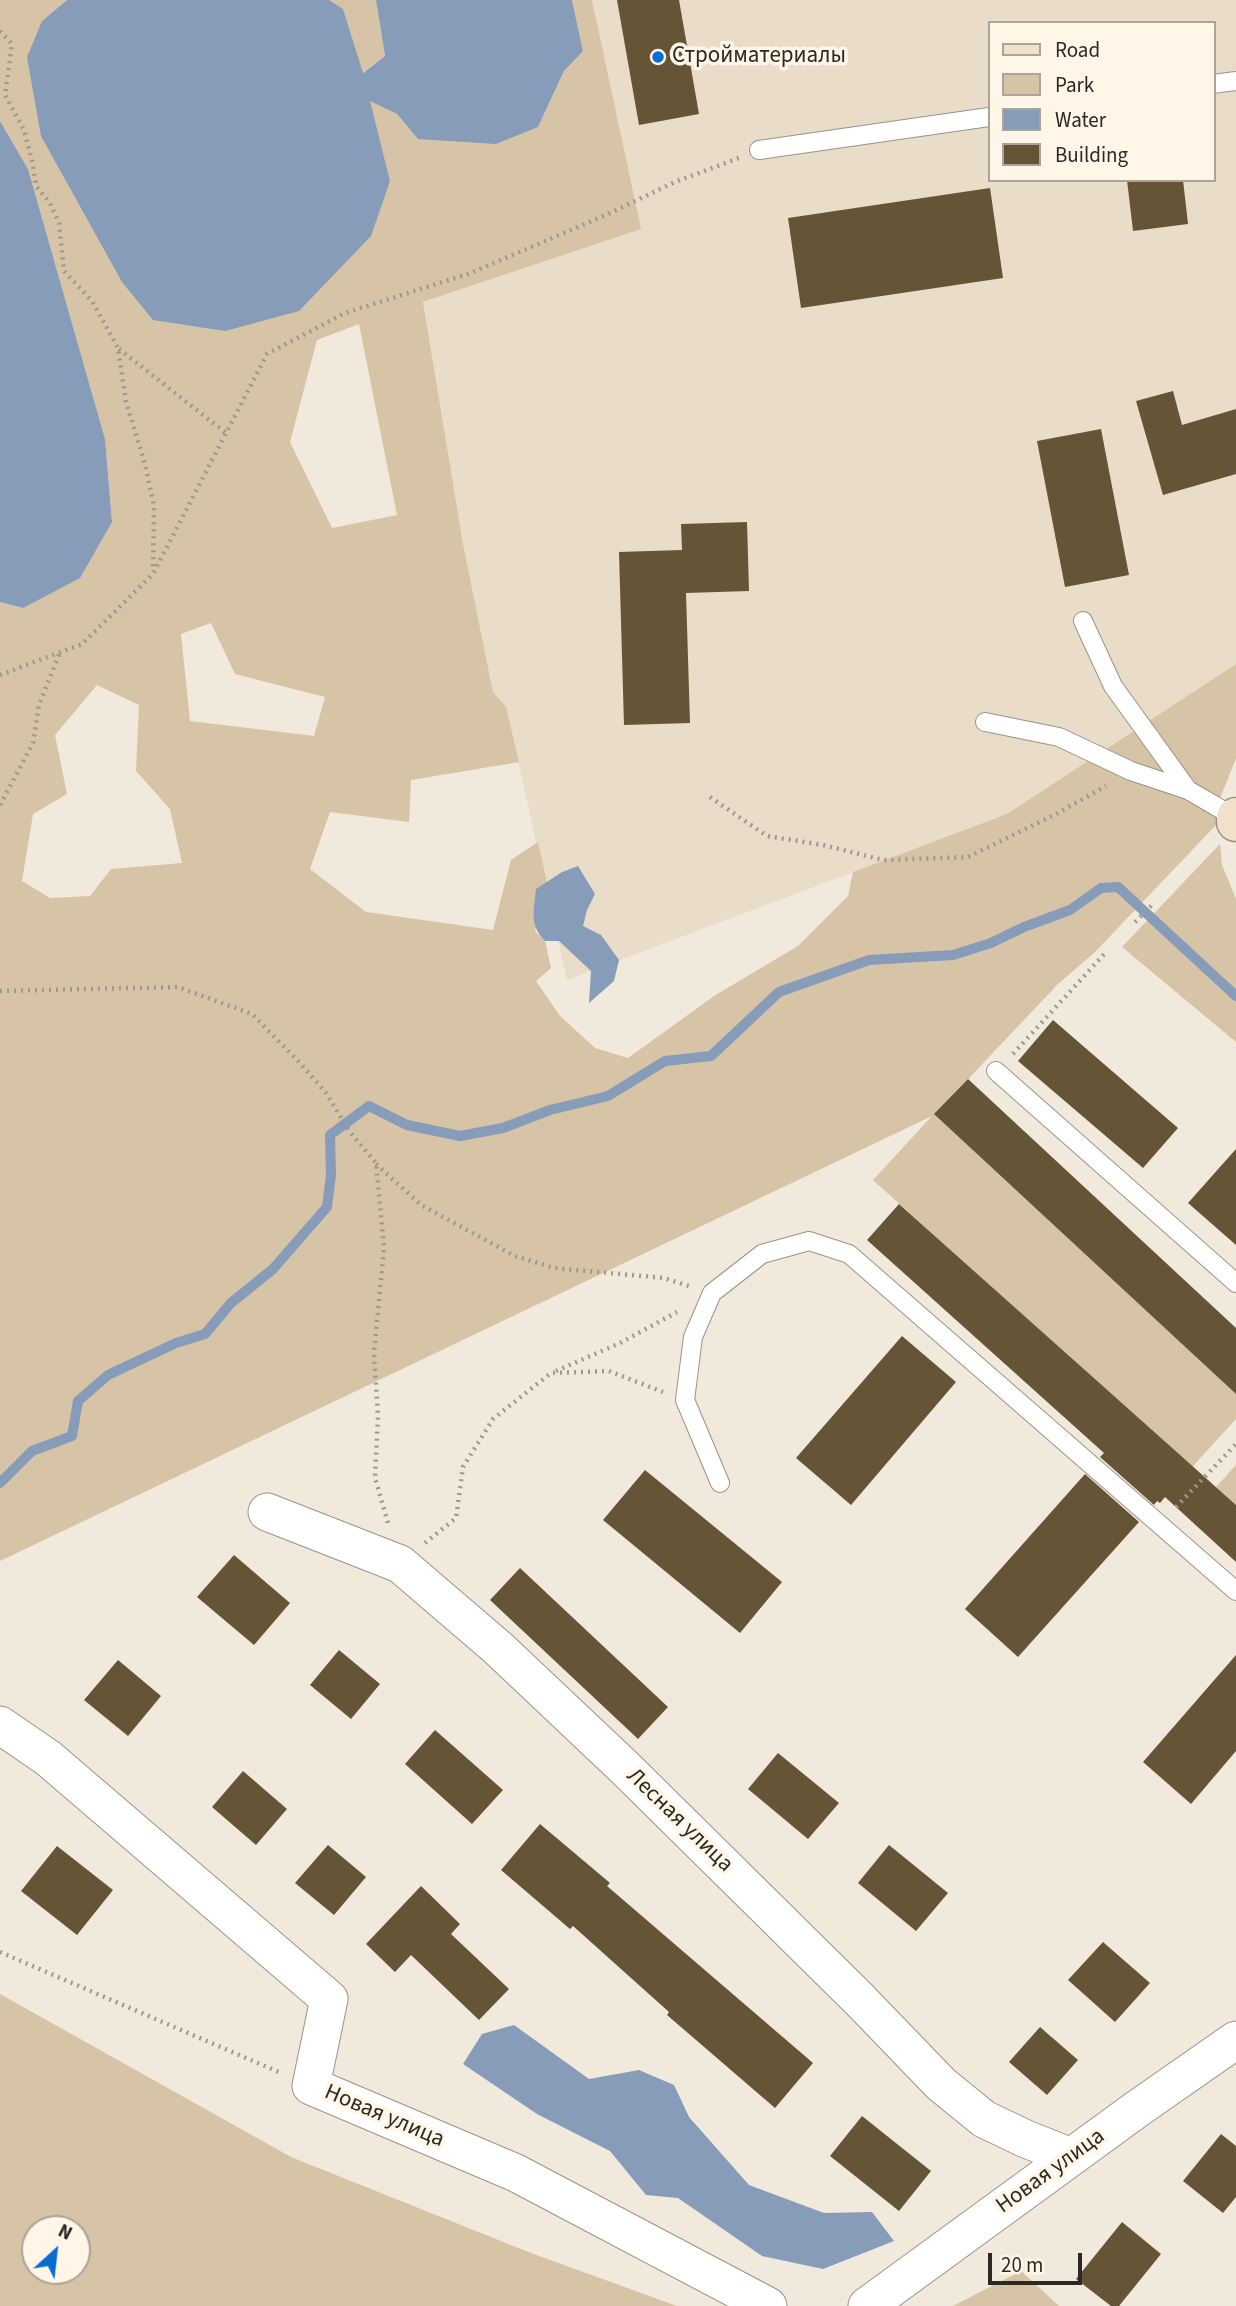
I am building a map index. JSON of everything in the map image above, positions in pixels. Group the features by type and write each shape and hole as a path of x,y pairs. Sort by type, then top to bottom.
{"street":[{"name":"Лесная улица","path":"267,1512 400,1564 498,1648 625,1768 860,2000 941,2084 984,2119 1071,2157"},
{"name":"Новая улица","path":"0,1725 48,1758 328,1999 311,2086 516,2173 768,2306"},
{"name":"Новая улица","path":"867,2306 1236,2040"}],"lane":[{"path":"1215,84 1236,81"},
{"path":"759,150 988,117"},
{"path":"1083,621 1113,686 1188,790"},
{"path":"985,722 1059,737 1131,771 1188,790 1236,819"},
{"path":"996,1071 1236,1283"},
{"path":"720,1483 685,1400 693,1337 712,1293 762,1254 809,1241 849,1254 1236,1591"}],"path":[{"path":"0,31 12,44 5,95 24,130 36,186 50,203 59,223 64,271 92,301 118,348 126,402 145,464 154,506 153,574"},
{"path":"0,675 82,644 153,574 267,354 345,313 468,274 607,215 675,181 759,150"},
{"path":"118,348 226,433"},
{"path":"0,804 33,743 39,705 60,652"},
{"path":"710,797 767,836 823,845 883,860 968,857 1056,814 1131,771"},
{"path":"1135,922 1154,903"},
{"path":"996,1071 1107,951"},
{"path":"0,991 178,986 252,1014 326,1093 350,1132 376,1163 421,1205 514,1256 554,1268 664,1278 712,1293"},
{"path":"376,1163 384,1248 374,1353 378,1416 375,1478 400,1564 456,1518 463,1467 493,1419 551,1373 620,1343 712,1293"},
{"path":"551,1373 610,1371 685,1400"},
{"path":"1160,1524 1236,1444"},
{"path":"0,1952 311,2086"}],"shaded area":[{"path":"592,0 1236,0 1236,664 1007,814 567,980 506,707 493,692 463,544 423,302 640,229"}],"green space":[{"path":"0,0 67,0 42,21 390,181 369,100 397,114 418,139 538,127 564,71 583,51 572,0 592,0 641,229 423,302 463,544 493,692 506,707 519,762 411,780 409,822 330,812 310,869 366,912 493,930 511,860 538,842 547,883 535,931 545,941 551,968 536,981 560,1016 595,1048 628,1058 714,996 798,946 848,896 853,872 1007,814 1236,664 1236,758 1221,796 1217,824 1095,952 1058,984 935,1114 1236,1394 1236,1419 1192,1467 873,1180 932,1116 0,1561 0,602 23,608 112,522 105,439 28,169 0,121","holes":["359,324 397,515 332,528 290,442 317,340","211,623 235,674 325,697 314,736 190,721 181,634","97,685 139,705 136,771 170,809 182,863 111,869 90,896 50,898 22,881 33,814 67,794 55,735"]},
{"path":"329,0 376,0 385,56 362,73 343,10"},
{"path":"1220,844 1222,865 1236,899 1236,1042 1122,947"},
{"path":"1236,1465 1236,1505 1216,1487"},
{"path":"0,1994 291,2157 531,2253 677,2306 0,2306"},
{"path":"1021,2271 1059,2306 953,2306"}],"water":[{"path":"67,0 329,0 343,9 363,73 385,56 376,0 572,0 583,51 564,71 538,127 496,144 418,139 397,114 370,101 390,181 371,236 299,311 225,331 153,320 122,282 41,136 27,57 42,21"},
{"path":"0,121 28,169 105,439 112,522 80,578 23,608 0,602"},
{"path":"578,866 595,894 583,926 601,935 619,960 614,981 589,1003 591,971 559,941 545,941 537,929 534,917 536,889 562,872"},
{"path":"514,2025 589,2079 639,2070 674,2085 689,2117 749,2185 824,2213 872,2212 894,2241 823,2269 762,2256 678,2198 646,2195 610,2151 537,2114 463,2064 482,2034"}],"building":[{"name":"Стройматериалы","path":"617,0 679,0 699,114 639,125"},
{"path":"1127,182 1183,182 1188,224 1133,231"},
{"path":"990,188 1003,278 801,308 788,218"},
{"path":"1173,391 1182,425 1236,409 1236,474 1163,495 1136,401"},
{"path":"1101,429 1129,575 1065,587 1037,441"},
{"path":"747,522 749,591 686,593 690,723 624,725 619,552 682,550 681,524"},
{"path":"1053,1020 1178,1128 1143,1168 1018,1061"},
{"path":"968,1079 1236,1328 1236,1394 934,1114"},
{"path":"1236,1149 1236,1245 1188,1203"},
{"path":"899,1204 1236,1505 1236,1562 1165,1497 1154,1505 1100,1457 1104,1453 867,1240"},
{"path":"902,1336 956,1382 851,1505 796,1458"},
{"path":"645,1470 782,1582 740,1633 603,1520"},
{"path":"1085,1474 1139,1522 1018,1657 965,1609"},
{"path":"234,1555 290,1603 254,1645 197,1597"},
{"path":"520,1568 668,1707 638,1739 490,1600"},
{"path":"339,1650 380,1684 351,1719 310,1685"},
{"path":"1236,1655 1236,1751 1191,1804 1143,1762"},
{"path":"118,1660 161,1696 128,1736 84,1700"},
{"path":"435,1730 503,1790 472,1824 405,1764"},
{"path":"778,1753 839,1803 808,1839 748,1789"},
{"path":"243,1771 287,1809 256,1845 212,1807"},
{"path":"540,1824 610,1883 607,1886 813,2063 775,2108 667,2015 669,2012 573,1926 570,1929 501,1870"},
{"path":"328,1845 366,1877 334,1915 295,1883"},
{"path":"889,1845 948,1893 916,1931 858,1883"},
{"path":"57,1846 113,1890 77,1935 21,1891"},
{"path":"421,1886 460,1924 451,1934 509,1989 479,2020 411,1955 395,1972 366,1944"},
{"path":"1103,1942 1150,1983 1115,2022 1068,1980"},
{"path":"1040,2027 1078,2060 1047,2095 1009,2062"},
{"path":"862,2116 931,2171 899,2211 830,2156"},
{"path":"1221,2134 1236,2146 1236,2197 1223,2213 1183,2181"},
{"path":"1122,2222 1161,2254 1119,2306 1111,2306 1076,2279"}],"waterway":[{"path":"0,1483 32,1451 72,1436 78,1401 108,1375 176,1343 205,1334 231,1303 273,1269 327,1207 331,1175 330,1135 369,1106 407,1125 460,1136 503,1128 550,1110 608,1096 665,1061 711,1056 779,992 869,960 953,955 991,943 1070,910 1101,888 1118,887 1236,996"}],"place":[{"name":"Стройматериалы","path":"658,57"}]}
